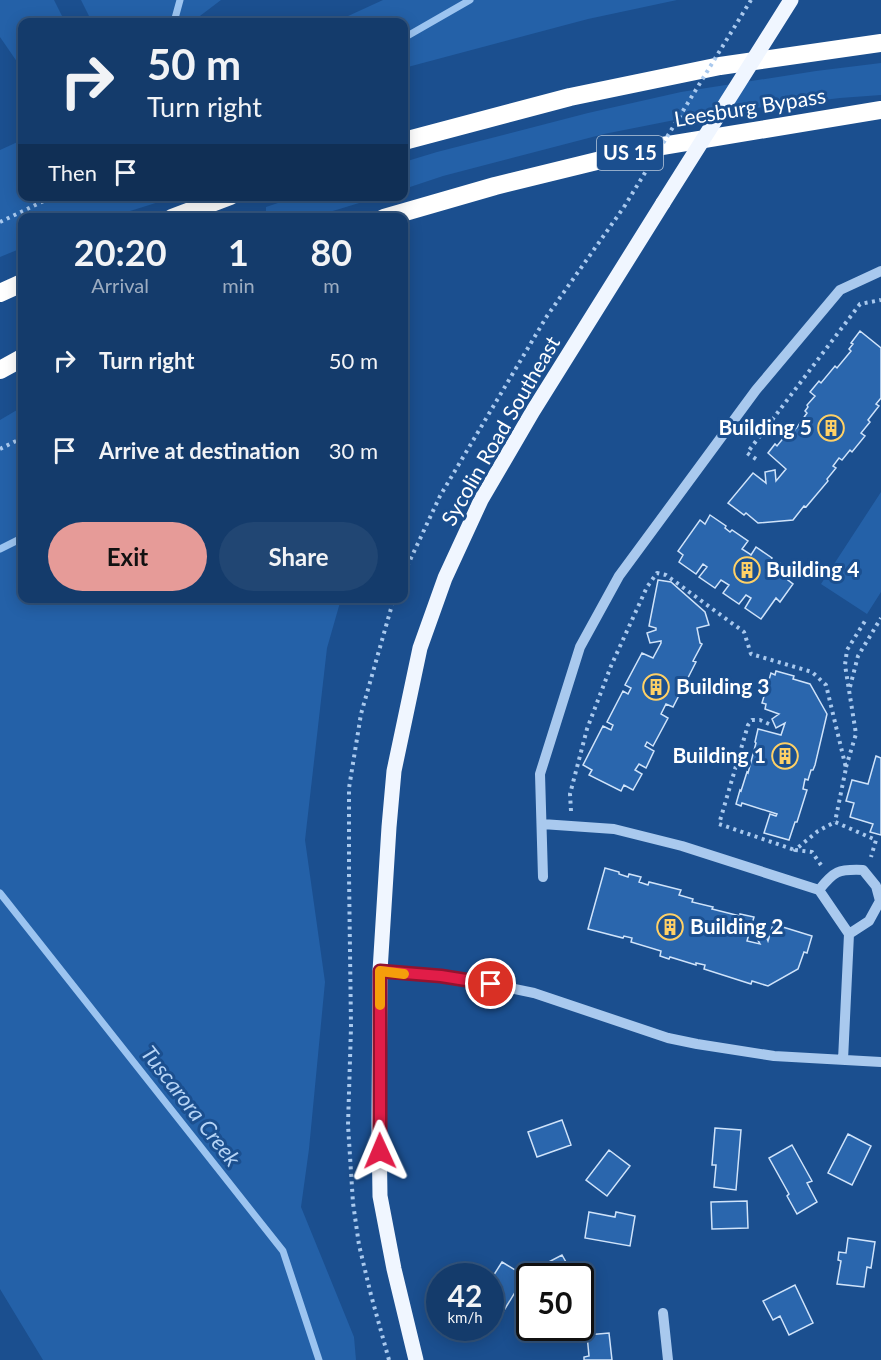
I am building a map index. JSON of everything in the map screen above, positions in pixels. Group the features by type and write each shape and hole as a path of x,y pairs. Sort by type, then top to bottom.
{"highway":[{"name":"Leesburg Bypass","path":"408,140 570,97 720,66 881,43"},
{"name":"Leesburg Bypass","path":"401,213 495,186 650,148 881,110"},
{"path":"185,213 217,201"},
{"path":"0,293 18,285"},
{"path":"0,370 18,360"}],"main road":[{"name":"Sycolin Road Southeast","path":"416,1360 394,1269 381,1196 379,1128 380,971 389,827 394,771 420,648 445,578 481,500 533,411 791,0"}],"street":[{"path":"543,877 540,774 580,647 619,576 756,390 840,291 881,272"},
{"path":"542,824 614,829 671,843 819,890 849,934 843,1060"},
{"path":"819,890 830,876 845,869 862,870 876,886 880,901 869,921 849,934"},
{"path":"380,971 441,976 534,993 668,1038 697,1044 774,1056 881,1062"},
{"path":"663,1313 668,1360"}],"path":[{"path":"408,564 440,496 547,316 624,207 752,0"},
{"path":"19,213 44,201"},
{"path":"0,222 18,213"},
{"path":"756,459 747,453 860,304 881,300"},
{"path":"0,449 18,440"},
{"path":"571,826 570,794 587,729 611,666 647,587 657,573 666,575 744,632 751,654 812,672 826,685 846,768"},
{"path":"389,1360 359,1245 353,1203 348,1125 351,1027 349,875 350,788 361,714 393,603"},
{"path":"849,691 858,656 881,618"},
{"path":"835,822 846,768 856,734 845,665 847,650 865,621"},
{"path":"769,724 760,720 752,720 748,725 719,824 795,850 812,852 830,876"},
{"path":"795,850 818,831 835,822"},
{"path":"835,822 876,840 870,858 862,870"}],"shaded area":[{"path":"0,0 54,0 63,18 18,18 18,63 0,37"},
{"path":"81,0 221,0 197,18 90,18"},
{"path":"383,0 677,0 588,19 408,67 408,18 344,18"},
{"path":"881,63 881,95 705,114 604,134 443,176 408,188 408,161 437,152 588,113 681,92"},
{"path":"18,142 18,201 162,201 124,213 18,213 18,250 0,257 0,150"},
{"path":"284,201 366,201 326,213 266,213 266,207"},
{"path":"18,409 18,603 340,603 327,648 305,840 325,982 309,1149 301,1207 354,1337 356,1360 43,1360 0,1289 0,420"},
{"path":"881,492 881,592 867,614 821,584"}],"building":[{"name":"Building 5","path":"860,331 881,348 881,398 876,404 879,406 868,420 870,422 861,433 865,436 852,452 850,450 842,460 839,458 833,466 836,468 827,479 828,481 793,520 758,523 746,513 744,515 728,503 753,473 766,483 765,472 775,470 776,481 786,469 768,453 790,430 793,432 798,426 807,413 805,411 807,405 815,396 810,392 835,366 837,368 851,351 849,349 853,344 851,343"},
{"name":"Building 4","path":"710,515 726,526 725,528 730,532 732,530 748,541 742,549 751,555 756,547 772,558 771,560 776,564 778,562 794,572 788,580 793,584 780,602 776,598 761,619 745,608 751,598 746,595 739,604 723,593 729,585 721,580 715,588 699,577 707,567 703,564 696,574 679,562 683,555 678,551 700,520 705,524"},
{"name":"Building 3","path":"658,580 671,582 705,612 709,625 697,628 702,644 693,661 696,662 673,707 666,704 661,714 668,718 653,746 647,742 645,746 654,751 646,768 639,764 635,770 642,774 633,790 624,785 621,791 589,775 592,770 583,765 603,726 611,730 613,725 607,722 623,691 628,694 631,688 625,685 642,653 653,658 661,643 661,641 650,643 647,633 656,630 649,626"},
{"name":"Building 1","path":"776,671 810,684 827,714 815,765 808,780 805,779 803,789 807,790 789,840 764,833 770,814 776,816 777,814 742,803 741,806 736,804 748,773 758,729 781,735 785,723 776,728 772,719 779,714 765,709 766,704 762,703 771,673 775,675"},
{"path":"876,756 881,758 881,835 870,832 873,824 850,817 854,803 846,801 852,780 868,784"},
{"name":"Building 2","path":"605,868 628,877 629,874 641,877 639,882 648,885 649,882 681,890 679,895 693,899 692,902 713,907 712,909 754,917 747,941 760,944 755,935 764,931 768,941 773,924 812,936 807,953 804,952 798,969 768,986 752,981 751,984 704,969 705,965 660,956 661,951 631,942 632,938 624,936 623,938 588,929"},
{"path":"562,1120 571,1145 537,1157 528,1132"},
{"path":"715,1128 741,1130 736,1190 714,1187 716,1165 712,1165"},
{"path":"848,1134 871,1146 852,1185 828,1173"},
{"path":"792,1145 812,1181 807,1183 817,1202 797,1214 769,1158"},
{"path":"609,1150 630,1166 607,1196 586,1180"},
{"path":"747,1201 748,1228 712,1229 711,1202"},
{"path":"589,1212 615,1217 616,1212 635,1216 630,1246 585,1238"},
{"path":"848,1238 875,1242 871,1268 867,1267 864,1287 837,1284 841,1261 838,1260 839,1252 846,1253"},
{"path":"562,1255 567,1263 547,1263"},
{"path":"504,1263 516,1271 516,1291 504,1310"},
{"path":"795,1285 813,1323 789,1335 780,1316 773,1320 763,1301"},
{"path":"609,1333 612,1360 584,1360 584,1357 589,1356 588,1341 594,1341 594,1334"}],"waterway":[{"name":"Tuscarora Creek","path":"175,18 180,0"},
{"path":"408,35 470,0"},
{"name":"Tuscarora Creek","path":"0,549 18,540"},
{"name":"Tuscarora Creek","path":"0,893 283,1251 319,1360"}],"slow traffic":[{"path":"380,1005 380,971 404,974"}],"place":[{"name":"Building 5","path":"831,428"},
{"name":"Building 4","path":"747,570"},
{"name":"Building 3","path":"656,687"},
{"name":"Building 1","path":"785,756"},
{"name":"Building 2","path":"670,927"}],"route":[{"path":"380,1151 380,971 441,976 491,984"}]}
